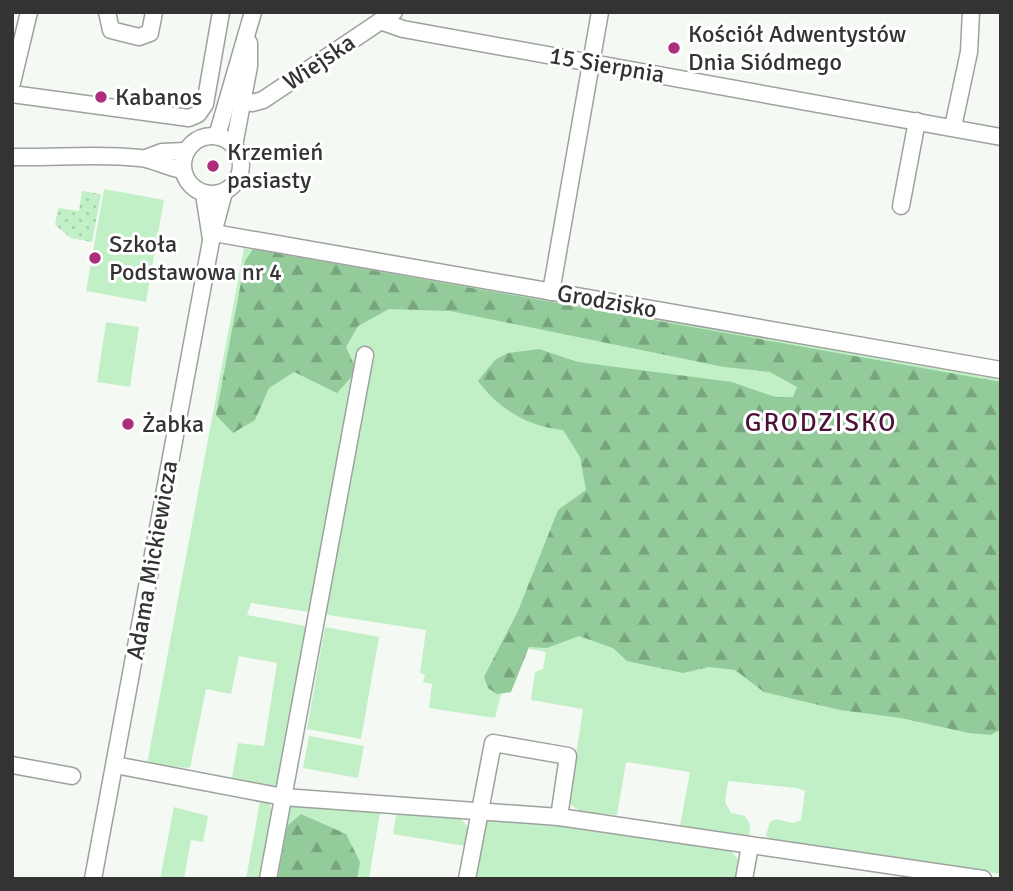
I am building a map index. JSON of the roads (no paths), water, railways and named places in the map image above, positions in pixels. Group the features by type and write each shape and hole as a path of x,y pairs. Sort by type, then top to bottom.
{"street":[{"path":"12,83 29,12"},
{"path":"107,12 111,30 139,37 150,33 154,12"},
{"path":"12,94 189,118 198,114 205,104 221,12"},
{"path":"217,136 253,12"},
{"path":"551,292 600,12"},
{"path":"953,127 969,52 971,12"},
{"name":"15 Sierpnia","path":"387,17 403,29 1001,137"},
{"name":"Wiejska","path":"243,101 252,103 263,100 387,17"},
{"path":"234,146 249,66 249,33"},
{"path":"901,206 917,121"},
{"path":"217,136 234,146 241,160 240,175 224,192 205,194 189,184 183,170 186,151 199,138 217,136"},
{"path":"12,157 146,158 162,152 186,151"},
{"path":"146,158 161,166 183,170"},
{"name":"Adama Mickiewicza","path":"93,879 213,237 224,192"},
{"name":"Adama Mickiewicza","path":"205,194 213,237"},
{"name":"Grodzisko","path":"213,237 1001,370"},
{"path":"268,879 365,355"},
{"path":"467,879 493,743 568,756 559,817"},
{"path":"12,765 72,776"},
{"path":"114,765 283,797 479,809 559,817 983,879"},
{"path":"744,879 750,846"}],"place":[{"name":"Kościół Adwentystów Dnia Siódmego","path":"674,48"},
{"name":"Kabanos","path":"101,97"},
{"name":"Krzemień pasiasty","path":"213,166"},
{"name":"Szkoła Podstawowa nr 4","path":"95,258"},
{"name":"Żabka","path":"128,424"}],"district":[{"name":"GRODZISKO","path":"821,422"}]}
